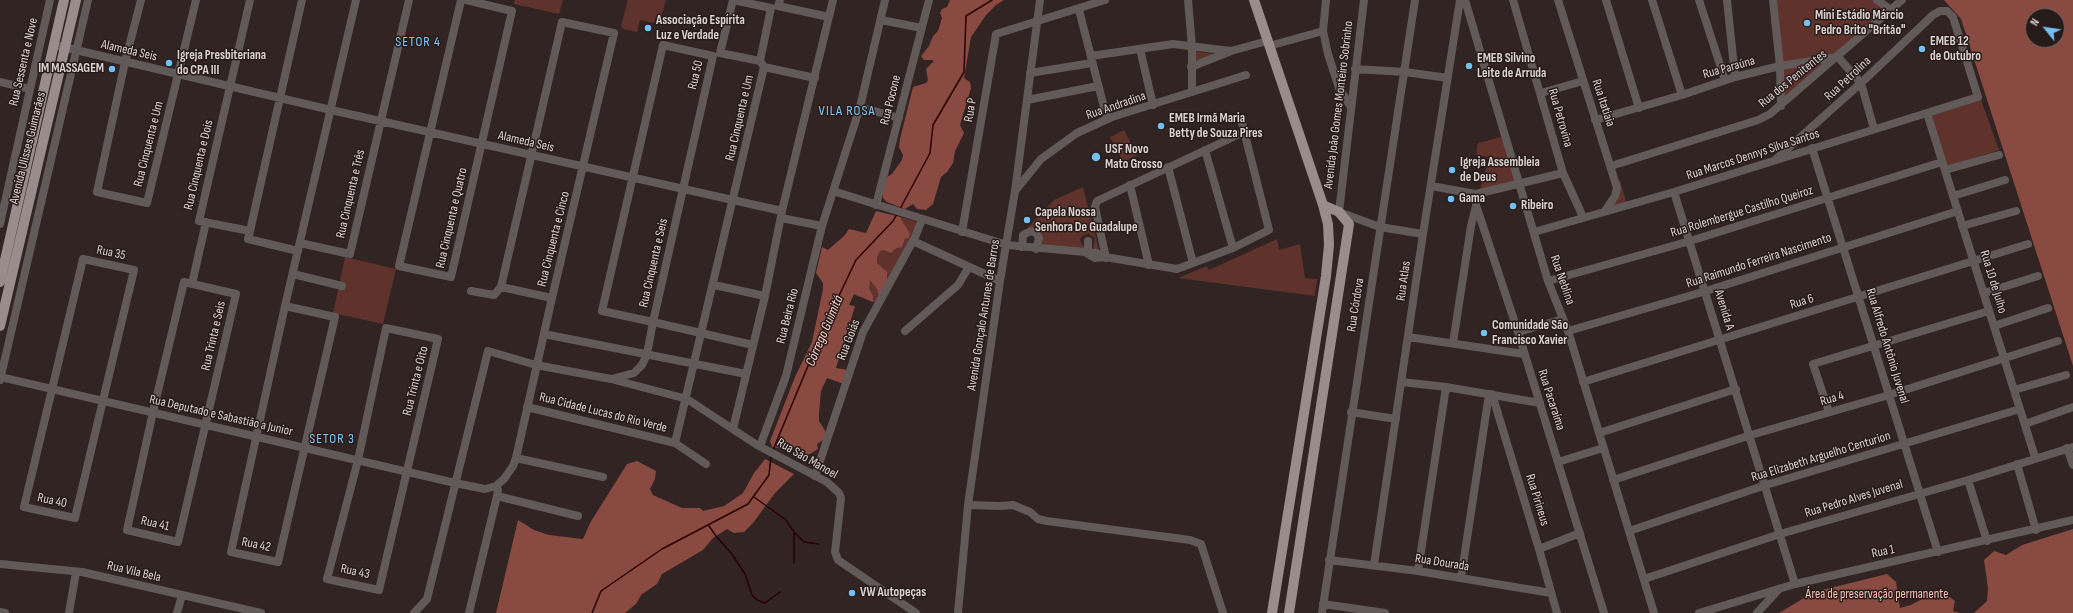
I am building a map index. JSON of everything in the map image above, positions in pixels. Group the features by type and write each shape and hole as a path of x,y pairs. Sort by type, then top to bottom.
{"main road":[{"name":"Avenida Ulisses Guimarães","path":"0,326 7,257 64,0"},
{"name":"Avenida Ulisses Guimarães","path":"0,282 76,0"},
{"path":"1254,0 1323,205 1328,224 1329,257 1272,613"},
{"path":"1289,613 1350,224 1339,212 1323,205"},
{"path":"1328,224 1332,216 1339,212"}],"street":[{"name":"Rua Sessenta e Nove","path":"0,224 50,0"},
{"path":"0,378 88,0"},
{"path":"125,62 141,0"},
{"path":"179,75 196,0"},
{"path":"229,87 250,0"},
{"path":"299,247 248,239 302,0"},
{"path":"256,436 356,0"},
{"path":"380,121 408,0"},
{"path":"431,133 461,0"},
{"path":"466,0 512,11 482,144"},
{"path":"733,0 771,8 762,64 720,53 733,0"},
{"path":"780,0 778,6 829,17"},
{"path":"733,429 765,296 781,215 833,0"},
{"name":"Rua Beira Rio","path":"760,446 786,376 822,226 860,108 885,0"},
{"name":"Rua Pocone","path":"876,205 929,0"},
{"name":"Avenida Gonçalo Antunes de Barros","path":"958,613 968,505 1000,280 1015,191 1040,0"},
{"path":"1038,22 1079,10 1105,0"},
{"path":"1188,0 1192,46 1192,92"},
{"path":"1326,0 1324,31 1339,88 1351,107"},
{"name":"Avenida João Gomes Monteiro Sobrinho","path":"1339,212 1364,0"},
{"name":"Rua Córdova","path":"1323,609 1351,412 1415,0"},
{"name":"Rua Atlas","path":"1374,565 1423,234 1460,0"},
{"name":"Rua Neblina","path":"1465,0 1521,184 1548,281 1568,331 1654,613"},
{"name":"Rua Petrovina","path":"1513,0 1563,173 1583,217"},
{"name":"Rua Itatiaia","path":"1558,0 1595,120 1611,166 1616,192 1605,211"},
{"path":"1606,0 1639,108"},
{"path":"1652,0 1682,94"},
{"path":"1699,0 1725,80"},
{"path":"1727,0 1735,76"},
{"path":"1773,0 1780,66 1781,106"},
{"path":"1877,0 1891,10"},
{"name":"Rua dos Penitentes","path":"1611,166 1758,120 1781,106 1902,0"},
{"path":"1079,10 1107,119"},
{"name":"Rua Petrolina","path":"1776,159 1861,83 1933,15 1940,11 1947,11 1953,17 1978,97"},
{"path":"881,20 922,28"},
{"name":"Rua Cinquenta e Cinco","path":"501,287 552,298 614,33 562,22 531,156"},
{"name":"Rua P","path":"962,232 996,34 1038,22"},
{"path":"1191,67 1230,52 1324,31"},
{"path":"1030,73 1140,49 1173,44 1230,52"},
{"name":"Alameda Seis","path":"54,45 229,87 734,201 822,226"},
{"name":"Rua 50","path":"632,179 663,45 713,56 683,190"},
{"path":"1140,49 1153,105"},
{"path":"1838,57 1861,83 1874,129"},
{"name":"Rua Paraúna","path":"1595,120 1639,108 1735,76 1780,66 1838,57"},
{"name":"Rua Cinquenta e Um","path":"125,62 97,192 147,203 179,75"},
{"name":"Rua Cinquenta e Um","path":"734,201 762,64 815,78"},
{"path":"1355,69 1404,72 1448,78"},
{"name":"Rua Andradina","path":"1015,191 1041,159 1077,133 1107,119 1246,75"},
{"path":"1540,93 1583,81"},
{"path":"0,82 30,89"},
{"path":"1027,100 1098,86"},
{"name":"Rua Cinquenta e Dois","path":"229,87 199,221 250,231"},
{"name":"Rua Marcos Dennys Silva Santos","path":"1534,232 1674,192 1978,97"},
{"path":"860,108 899,118"},
{"name":"Rua 10 de Julho","path":"1927,113 2035,457"},
{"path":"834,191 922,220 1007,245 1088,254 1095,258 1105,257 1177,269 1233,248 1269,230 1241,119"},
{"name":"Rua Cinquenta e Três","path":"299,247 350,254 380,121"},
{"path":"1105,257 1095,205 1100,199 1244,132"},
{"name":"Rua Cinquenta e Quatro","path":"431,133 399,266 451,277 482,144"},
{"name":"Rua Alfredo Antônio Juvenal","path":"1812,148 1827,199 1860,297 1874,347 1938,552"},
{"path":"1205,150 1233,248"},
{"path":"1944,166 1999,155"},
{"path":"471,291 494,295 501,287 531,156"},
{"name":"Rua Rolembergue Castilho Queiroz","path":"1548,281 1944,166"},
{"path":"1168,167 1194,263"},
{"path":"1431,186 1476,194 1563,173"},
{"name":"Rua Cinquenta e Seis","path":"632,179 602,311 653,322 683,190"},
{"path":"1953,196 2005,180"},
{"path":"1130,185 1149,265"},
{"name":"Avenida A","path":"1674,192 1766,485 1795,584"},
{"name":"Rua Pacaraíma","path":"1476,194 1476,205 1540,402 1604,613"},
{"path":"687,399 734,201"},
{"path":"1453,343 1471,226 1476,205"},
{"name":"Rua Raimundo Ferreira Nascimento","path":"1568,331 1706,291 1958,211"},
{"path":"1962,226 2016,211"},
{"path":"1339,212 1380,227 1423,234"},
{"name":"Rua Goiás","path":"815,476 863,332 922,220"},
{"path":"152,412 184,282 192,284 206,222"},
{"path":"1022,247 1023,235 1031,231 1036,233 1039,238 1036,249"},
{"path":"912,241 1000,280"},
{"path":"1088,241 1088,254"},
{"name":"Rua 6","path":"1583,382 2028,244"},
{"name":"Rua 35","path":"52,389 83,259 134,270 103,401"},
{"path":"906,331 958,285 969,267"},
{"path":"293,274 342,286"},
{"path":"1984,293 2038,276"},
{"name":"Rua Trinta e Seis","path":"192,284 236,294 206,425"},
{"path":"714,285 765,296"},
{"path":"469,613 497,496 498,490 496,486 510,472 516,458 552,298"},
{"path":"285,306 335,317 304,448"},
{"path":"1994,326 2048,308"},
{"path":"1829,412 1813,364 1874,347 1989,311"},
{"path":"1518,332 1562,319"},
{"path":"611,379 634,373 642,365 647,354 653,322 753,345"},
{"name":"Rua Trinta e Oito","path":"358,460 386,328 438,339 407,471"},
{"path":"544,334 746,374"},
{"path":"1408,338 1524,354"},
{"name":"Rua 4","path":"1614,480 1750,435 1889,395 2058,341"},
{"name":"Rua São Manoel","path":"455,483 488,351 536,365 611,379 687,399 760,446 833,486 841,498 835,552 838,560 916,613"},
{"path":"2014,390 2066,375"},
{"name":"Rua Deputado e Sabastião a Junior","path":"0,378 480,489 496,486"},
{"path":"1402,382 1446,387 1540,402"},
{"path":"1418,571 1446,387"},
{"name":"Rua 40","path":"52,389 24,507 75,518 103,401"},
{"path":"1599,433 1736,389"},
{"path":"1461,578 1490,394"},
{"name":"Rua Pirineus","path":"1490,394 1539,549 1551,593 1554,612"},
{"name":"Rua Cidade Lucas do Rio Verde","path":"527,406 675,443 687,399"},
{"path":"2025,424 2073,407"},
{"name":"Rua Elizabeth Arguelho Centurion","path":"1629,531 1766,485 2020,409"},
{"name":"Rua 41","path":"152,412 127,530 178,542 206,425"},
{"path":"1351,412 1396,419"},
{"name":"Rua 42","path":"256,436 231,552 278,562 304,448"},
{"path":"675,443 706,464"},
{"path":"1558,462 1603,448"},
{"path":"2070,448 2073,465"},
{"name":"Rua Pedro Alves Juvenal","path":"1644,579 1780,534 1919,492 1968,480 2035,457 2070,448"},
{"path":"516,458 603,477"},
{"name":"Rua 43","path":"358,460 327,579 379,590 407,471"},
{"path":"2017,464 2036,530"},
{"path":"1968,480 1987,541"},
{"path":"414,613 427,598 455,483"},
{"path":"497,496 578,516"},
{"path":"968,505 1014,505 1030,512 1038,519 1047,521 1190,540 1201,544 1222,613"},
{"name":"Rua 1","path":"1699,613 1781,587 2036,530 2073,520"},
{"path":"1539,549 1580,533"},
{"name":"Rua Dourada","path":"1329,560 1418,571 1551,593"},
{"name":"Rua Vila Bela","path":"0,564 76,572 261,613"},
{"path":"69,613 76,572"},
{"path":"1757,613 1781,587"},
{"path":"177,613 182,595"},
{"path":"1323,609 1385,613"},
{"path":"0,612 5,613"}],"shaded area":[{"path":"515,0 563,0 559,14 514,4"},
{"path":"628,0 666,0 661,17 656,16 654,23 640,20 637,32 623,29 621,26"},
{"path":"1775,0 1873,0 1887,10 1839,54 1782,62"},
{"path":"1194,51 1220,55 1194,61"},
{"path":"1826,61 1783,100 1783,68"},
{"path":"1980,97 1999,150 1946,167 1929,114"},
{"path":"1124,130 1137,155 1123,162 1110,137"},
{"path":"1505,136 1517,181 1480,190 1489,157 1476,155 1478,143"},
{"path":"1620,180 1626,202 1609,207 1617,181"},
{"path":"1083,187 1099,250 1093,250 1095,238 1088,233 1082,236 1080,240 1082,245 1087,250 1044,247 1041,244 1038,234 1020,236 1054,200"},
{"path":"894,215 918,222 876,303 850,293"},
{"path":"1277,239 1279,250 1300,244 1305,278 1317,279 1315,296 1178,278 1207,266 1209,270"},
{"path":"345,257 396,269 383,324 333,313"}],"green space":[{"path":"950,0 1004,0 996,5 986,15 971,37 964,78 970,82 971,88 960,125 964,133 955,151 953,163 947,172 941,177 933,204 926,210 917,209 913,204 905,209 887,202 883,198 882,189 887,177 892,174 902,160 903,155 899,147 900,139 913,87 926,83 928,80 926,69 934,61 924,60 921,56 929,46 933,36 938,31 942,18 940,13 942,9 947,7"},
{"path":"1944,0 2073,0 2073,366 1961,19"},
{"path":"876,211 900,217 910,234 908,239 905,238 902,247 896,248 891,253 884,250 880,251 877,257 877,263 887,272 887,285 879,297 877,289 870,280 869,288 873,296 873,302 854,294 849,305 855,306 836,368 849,370 844,384 827,378 821,391 819,421 826,432 825,439 817,444 818,449 805,455 794,447 787,450 772,447 770,441 795,377 812,342 823,289 823,283 816,273 822,247 828,250 844,236 849,229 866,233"},
{"path":"765,459 794,474 775,493 753,523 744,532 734,533 727,529 713,538 703,550 662,574 657,584 641,595 636,604 625,613 496,613 518,520 534,530 549,535 583,539 590,523 627,464 637,461 656,471 655,479 650,489 653,495 682,508 700,508 703,511 724,506 743,493 754,473"},
{"name":"Área de preservação permanente","path":"2073,529 2073,613 1974,613 1987,601 1988,588 1984,560 1994,551 2006,555 2022,545"},
{"name":"Área de preservação permanente","path":"1887,574 1896,582 1900,608 1911,605 1933,593 1947,595 1955,601 1953,611 1960,613 1779,613 1814,592"}],"waterway":[{"name":"Córrego Guimitá","path":"900,209 930,153 933,125 964,72 966,16 992,0"},
{"name":"Córrego Guimitá","path":"773,450 825,325 856,260 893,221 897,214"},
{"name":"Córrego Guimitá","path":"592,613 601,591 662,549 748,504 769,475 771,456"},
{"path":"754,497 786,520 794,532 804,542 819,544"},
{"path":"709,526 732,554 745,574 752,595 757,600 765,603 780,592"},
{"path":"794,533 794,563"}],"place":[{"name":"Mini Estádio Márcio Pedro Brito \"Britão\"","path":"1807,23"},
{"name":"Associação Espírita Luz e Verdade","path":"648,28"},
{"name":"EMEB 12 de Outubro","path":"1922,49"},
{"name":"Igreja Presbiteriana do CPA III","path":"169,63"},
{"name":"EMEB Silvino Leite de Arruda","path":"1469,66"},
{"name":"IM MASSAGEM","path":"112,69"},
{"name":"EMEB Irmã Maria Betty de Souza Pires","path":"1161,126"},
{"name":"USF Novo Mato Grosso","path":"1096,157"},
{"name":"Igreja Assembleia de Deus","path":"1452,170"},
{"name":"Gama","path":"1451,199"},
{"name":"Ribeiro","path":"1513,206"},
{"name":"Capela Nossa Senhora De Guadalupe","path":"1027,220"},
{"name":"Comunidade São Francisco Xavier","path":"1484,333"},
{"name":"VW Autopeças","path":"852,593"}],"district":[{"name":"SETOR 4","path":"418,42"},
{"name":"VILA ROSA","path":"847,111"},
{"name":"SETOR 3","path":"332,439"}]}
